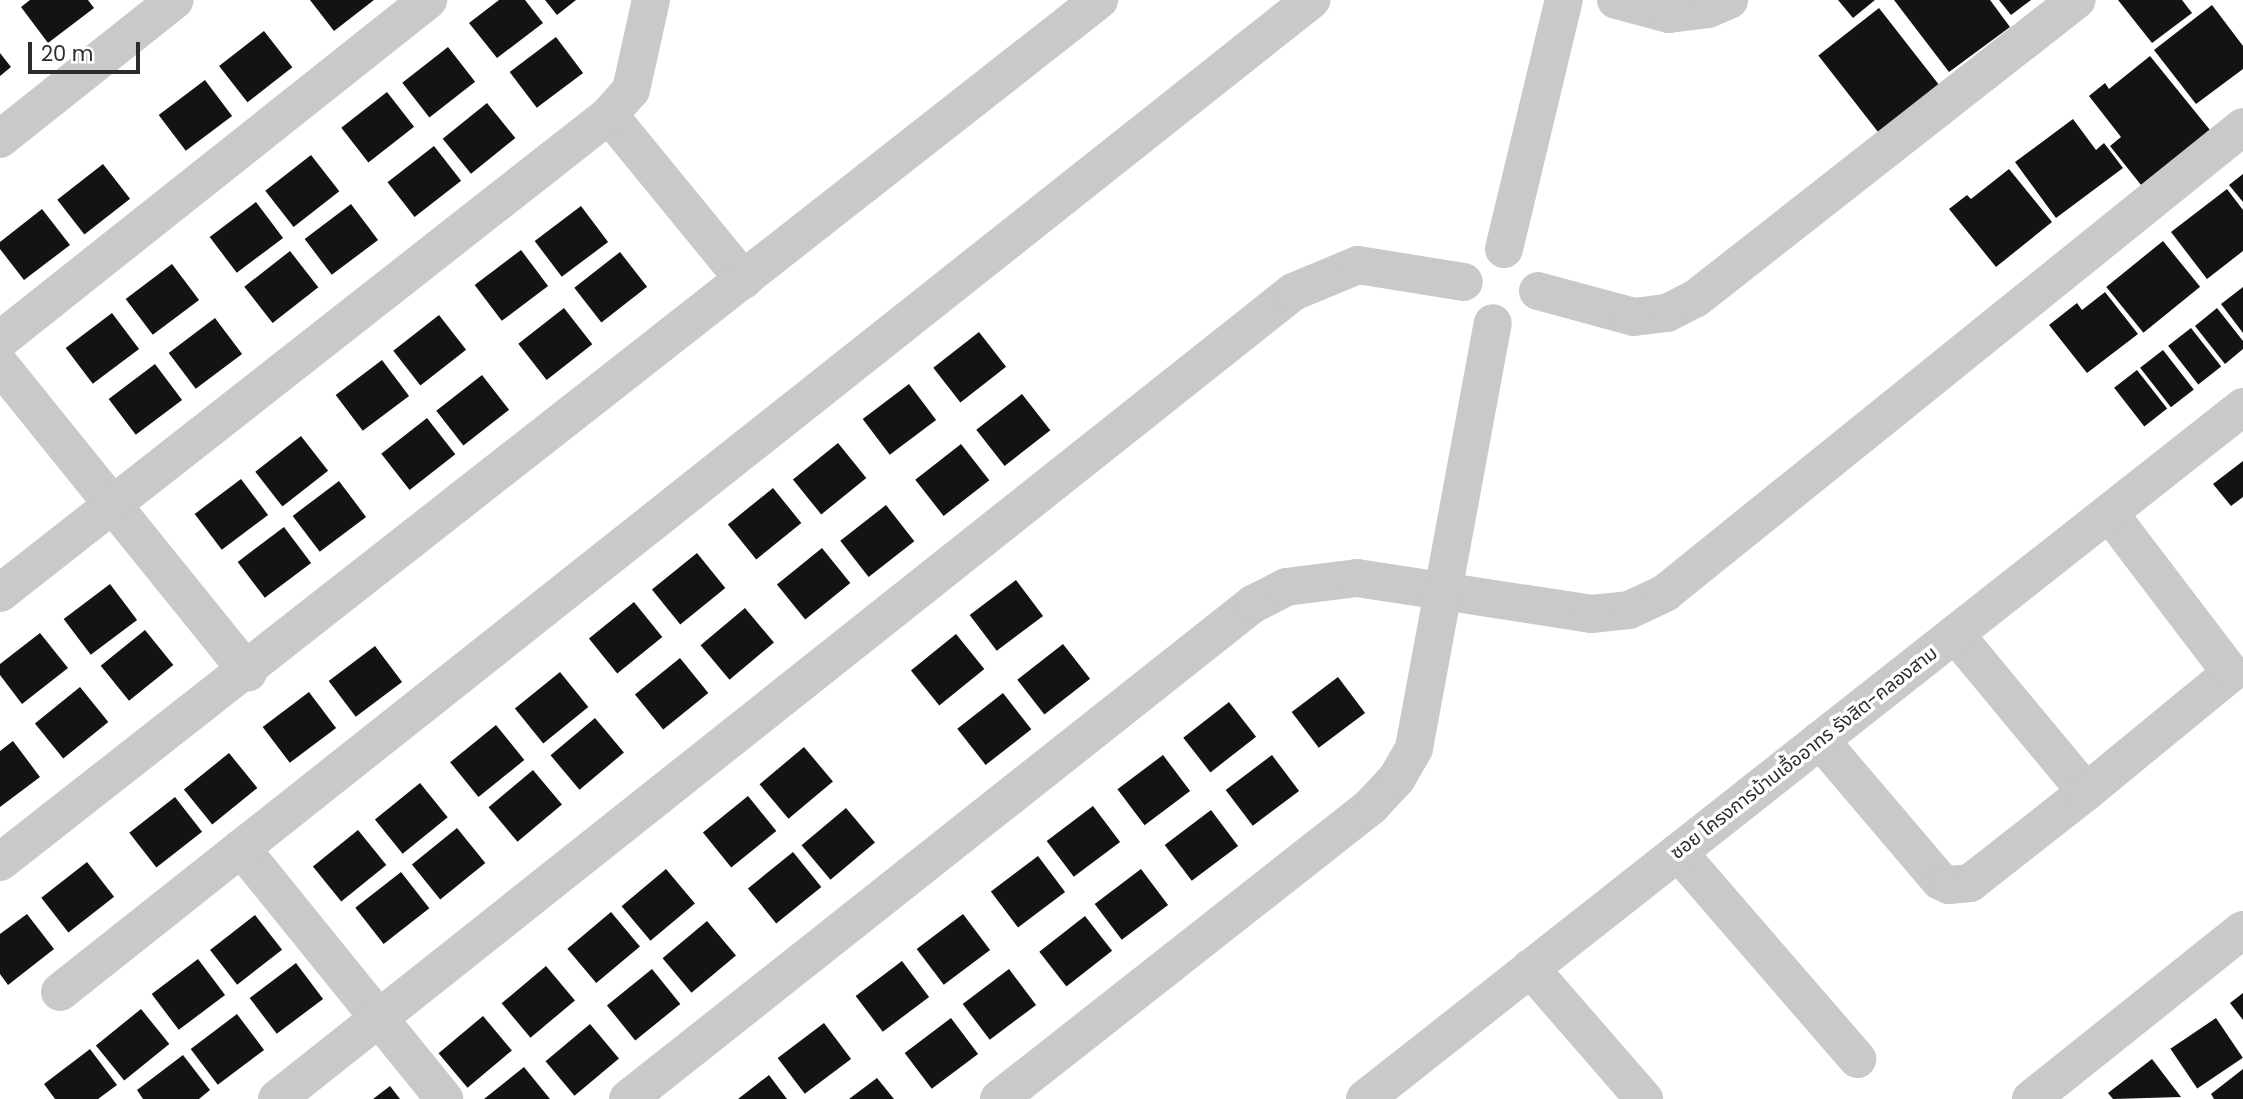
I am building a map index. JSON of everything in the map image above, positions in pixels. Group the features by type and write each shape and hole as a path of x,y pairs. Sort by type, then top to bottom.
{"street":[{"path":"0,139 175,0"},
{"path":"0,340 428,0"},
{"path":"0,593 609,115 631,90 651,0"},
{"path":"0,862 248,672 1099,0"},
{"path":"60,992 1311,0"},
{"path":"1504,249 1563,0"},
{"path":"1616,0 1669,14 1708,9 1730,0"},
{"path":"1538,291 1634,317 1667,313 1695,299 2077,0"},
{"path":"609,115 744,280"},
{"path":"628,1099 1253,604 1286,587 1321,579 1357,578 1591,614 1629,610 1665,593 2243,127"},
{"path":"1504,249 1527,260 1535,270 1538,291 1524,315 1493,323 1472,310 1464,282 1477,258 1504,249"},
{"path":"277,1099 1293,292 1358,265 1464,282"},
{"path":"999,1099 1371,806 1397,778 1415,748 1493,323"},
{"path":"0,365 248,672"},
{"name":"ซอย โครงการบ้านเอื้ออาทร รังสิต-คลองสาม","path":"1364,1099 1409,1086 1530,968 2243,407"},
{"path":"1820,740 1940,881 1949,885 1970,883 2087,792 2231,673 2109,513"},
{"path":"1955,634 2087,792"},
{"path":"242,848 444,1099"},
{"path":"1678,852 1857,1059"},
{"path":"2031,1099 2243,930"},
{"path":"1530,968 1644,1099"}],"building":[{"path":"30,0 88,0 94,8 48,43 21,7"},
{"path":"310,0 374,0 334,31"},
{"path":"499,0 525,0 543,23 497,58 469,23"},
{"path":"545,0 576,0 557,15"},
{"path":"1838,0 1875,0 1853,18"},
{"path":"1894,0 1990,0 2010,27 1949,72"},
{"path":"1999,0 2031,0 2011,15"},
{"path":"2118,0 2182,0 2192,13 2152,43"},
{"path":"2212,5 2243,46 2243,69 2196,104 2154,50"},
{"path":"1879,8 1939,85 1879,133 1818,55"},
{"path":"264,31 292,67 247,102 219,66"},
{"path":"556,37 583,73 537,108 510,72"},
{"path":"448,47 475,82 429,117 402,83"},
{"path":"0,53 11,67 0,76"},
{"path":"2150,56 2210,130 2141,185 2110,146 2121,137 2089,96 2105,83 2109,89"},
{"path":"205,80 232,116 186,151 159,115"},
{"path":"387,92 414,127 368,162 341,128"},
{"path":"487,103 515,138 471,174 443,139"},
{"path":"2073,119 2096,150 2104,143 2123,168 2056,218 2015,162"},
{"path":"434,146 461,181 415,217 388,182"},
{"path":"311,155 339,191 294,227 265,191"},
{"path":"103,164 130,199 84,234 57,200"},
{"path":"2009,169 2052,222 1996,267 1949,209 1967,195 1971,199"},
{"path":"2243,174 2243,202 2229,185"},
{"path":"2227,189 2243,210 2243,251 2207,279 2171,232"},
{"path":"256,202 283,238 237,273 210,237"},
{"path":"351,204 378,240 332,275 305,239"},
{"path":"581,206 608,242 562,277 535,241"},
{"path":"42,209 70,245 24,280 0,249 0,242"},
{"path":"2163,241 2200,287 2143,333 2106,287"},
{"path":"521,250 548,286 502,321 475,285"},
{"path":"290,251 318,287 273,323 244,287"},
{"path":"620,252 647,287 601,322 574,288"},
{"path":"172,264 199,300 153,335 126,299"},
{"path":"2243,287 2243,333 2221,304"},
{"path":"2105,292 2138,334 2087,373 2049,325 2077,303 2082,310"},
{"path":"564,308 592,344 547,380 518,344"},
{"path":"2217,308 2243,341 2243,349 2225,364 2195,326"},
{"path":"112,313 139,349 93,384 66,348"},
{"path":"439,315 466,350 420,385 393,351"},
{"path":"215,318 242,354 196,389 169,353"},
{"path":"2191,328 2221,367 2198,384 2168,346"},
{"path":"979,332 1006,367 960,402 933,368"},
{"path":"2163,350 2194,389 2171,407 2140,368"},
{"path":"382,360 409,396 363,431 336,395"},
{"path":"155,364 182,400 136,435 109,399"},
{"path":"2137,370 2167,409 2144,426 2114,388"},
{"path":"482,375 509,410 463,445 436,411"},
{"path":"909,384 936,420 890,455 863,419"},
{"path":"1022,394 1050,430 1005,466 976,430"},
{"path":"427,418 455,454 410,490 381,454"},
{"path":"301,436 328,471 282,506 255,472"},
{"path":"838,443 866,478 821,514 793,480"},
{"path":"961,444 989,480 944,516 915,480"},
{"path":"2243,461 2243,497 2231,506 2213,484"},
{"path":"241,479 268,515 222,550 195,514"},
{"path":"339,481 366,517 320,552 293,516"},
{"path":"773,488 801,523 756,559 728,525"},
{"path":"886,505 914,541 869,577 840,541"},
{"path":"284,527 311,563 265,598 238,562"},
{"path":"822,548 850,583 805,619 777,585"},
{"path":"697,553 725,588 680,624 652,590"},
{"path":"1016,580 1043,616 997,651 970,615"},
{"path":"110,584 137,620 91,655 64,619"},
{"path":"634,602 662,637 617,673 589,639"},
{"path":"745,608 774,642 729,680 701,645"},
{"path":"145,630 173,665 129,701 101,666"},
{"path":"40,633 68,668 22,704 0,675 0,664"},
{"path":"956,634 984,669 939,705 911,671"},
{"path":"1063,644 1090,679 1044,714 1017,680"},
{"path":"375,646 402,682 356,717 329,681"},
{"path":"680,658 708,693 663,729 635,695"},
{"path":"560,672 588,707 543,743 515,709"},
{"path":"1338,677 1365,713 1319,748 1292,712"},
{"path":"80,687 108,722 63,758 35,724"},
{"path":"309,692 336,728 290,763 263,727"},
{"path":"1003,693 1031,729 986,765 957,729"},
{"path":"1229,702 1256,737 1210,772 1183,738"},
{"path":"595,718 624,752 579,790 551,755"},
{"path":"496,725 524,760 478,797 450,762"},
{"path":"13,741 40,777 0,807 0,751"},
{"path":"804,747 833,781 788,819 760,784"},
{"path":"229,753 257,788 212,824 184,790"},
{"path":"1163,755 1190,791 1145,825 1117,789"},
{"path":"1272,755 1299,791 1253,826 1226,790"},
{"path":"533,770 562,804 517,842 489,807"},
{"path":"420,783 448,817 403,854 375,820"},
{"path":"748,796 776,831 731,867 703,833"},
{"path":"175,797 202,832 156,867 129,833"},
{"path":"1093,806 1120,842 1074,877 1047,841"},
{"path":"846,808 875,842 830,880 802,845"},
{"path":"1211,810 1238,846 1192,881 1165,845"},
{"path":"457,828 485,863 440,899 412,865"},
{"path":"358,830 386,865 341,901 313,867"},
{"path":"793,852 821,887 776,923 748,889"},
{"path":"1038,856 1065,892 1018,927 991,892"},
{"path":"87,862 114,897 68,932 41,898"},
{"path":"666,869 695,903 650,941 622,906"},
{"path":"1141,869 1168,905 1122,940 1095,904"},
{"path":"401,872 429,908 384,944 355,908"},
{"path":"611,912 640,946 596,983 567,949"},
{"path":"27,914 54,949 8,985 0,974 0,934"},
{"path":"963,914 990,950 944,985 917,949"},
{"path":"255,915 282,950 237,985 210,950"},
{"path":"1085,916 1112,951 1066,986 1039,952"},
{"path":"707,921 736,955 691,993 663,958"},
{"path":"198,959 225,995 179,1030 152,994"},
{"path":"902,961 929,997 883,1032 856,996"},
{"path":"296,963 323,999 277,1034 250,998"},
{"path":"546,966 575,1000 530,1038 502,1003"},
{"path":"652,969 680,1004 635,1040 607,1006"},
{"path":"1009,969 1036,1005 990,1040 963,1004"},
{"path":"2243,993 2243,1020 2230,1003"},
{"path":"141,1009 169,1044 124,1080 96,1046"},
{"path":"237,1014 264,1050 218,1085 191,1049"},
{"path":"483,1016 512,1050 467,1088 439,1053"},
{"path":"951,1018 978,1054 932,1089 905,1053"},
{"path":"2216,1018 2243,1058 2197,1089 2170,1049"},
{"path":"824,1023 851,1059 805,1094 778,1058"},
{"path":"590,1024 619,1058 574,1096 546,1061"},
{"path":"90,1049 117,1085 98,1099 55,1099 44,1084"},
{"path":"183,1055 210,1090 199,1099 143,1099 137,1090"},
{"path":"2152,1059 2181,1097 2113,1099 2108,1093"},
{"path":"524,1067 550,1099 484,1099"},
{"path":"2243,1069 2243,1099 2214,1099 2211,1094"},
{"path":"769,1075 787,1099 738,1099"},
{"path":"877,1078 894,1099 849,1099"},
{"path":"390,1086 400,1099 373,1099"}]}
